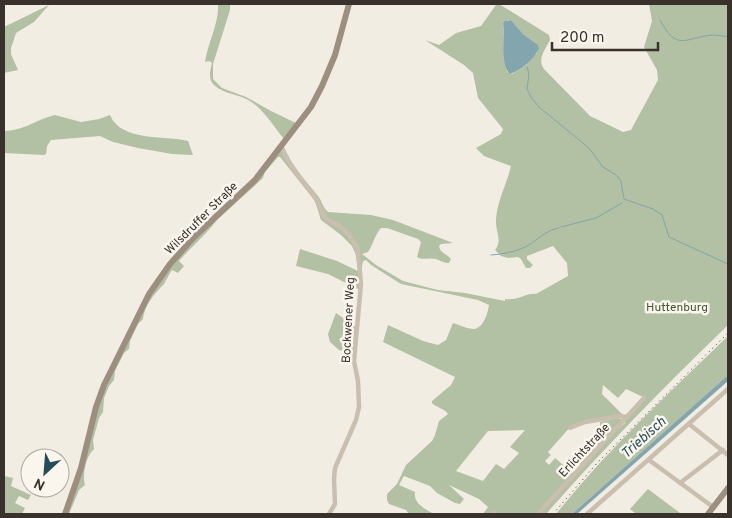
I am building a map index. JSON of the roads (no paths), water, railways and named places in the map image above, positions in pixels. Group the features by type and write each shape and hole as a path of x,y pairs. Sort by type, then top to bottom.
{"main road":[{"name":"Wilsdruffer Straße","path":"65,514 81,468 96,407 104,385 149,294 181,251 255,180 310,107 322,86 335,54 349,4"},
{"path":"708,514 728,488"}],"street":[{"name":"Bockwener Weg","path":"281,147 290,164 316,199 326,219 339,226 349,235 357,247 359,262 361,284 354,361 358,381 359,407 356,420 335,468 336,504 329,514"},
{"path":"587,514 728,389"},
{"name":"Erlichtstraße","path":"538,514 595,450 624,423 626,417 644,398"},
{"path":"570,428 585,422 620,416 626,417"},
{"path":"689,424 728,455"},
{"path":"680,482 723,450"},
{"path":"649,460 713,508"},
{"path":"591,510 597,514"}],"water":[{"path":"511,20 539,48 527,64 510,74 504,58 503,23"},
{"path":"728,375 728,381 577,514 572,514"}],"waterway":[{"path":"660,20 671,36 677,40 682,41 712,35 728,37"},
{"path":"527,67 529,74 527,89 531,97 539,107 589,148 603,167 616,175 621,181 624,199 653,209 662,215 669,237 728,264"},
{"path":"561,227 596,218 622,203"},
{"path":"491,255 507,253 522,248 548,232 559,228"}],"railway":[{"path":"553,514 598,462 728,333"}],"park label":[{"name":"Huttenburg","path":"677,307"}],"water label":[{"name":"Triebisch","path":"643,437"}]}
